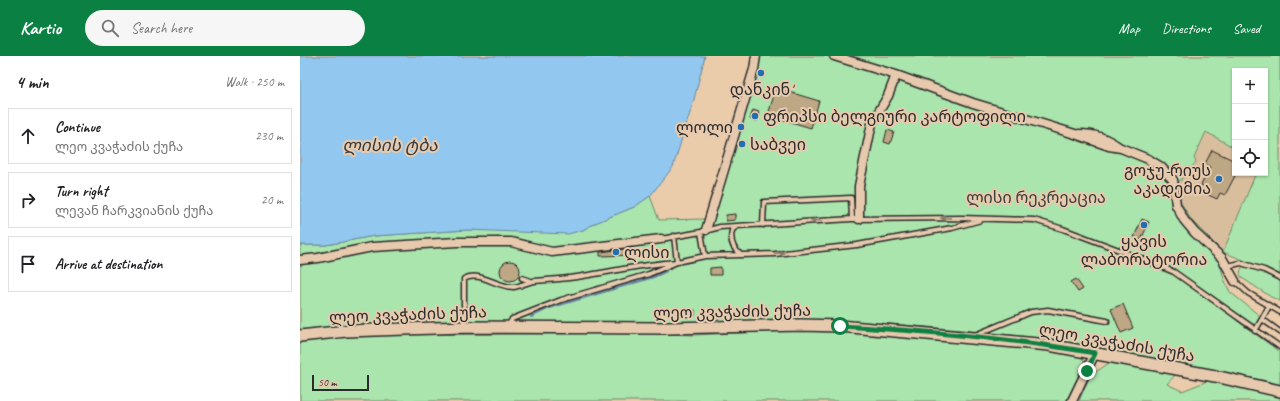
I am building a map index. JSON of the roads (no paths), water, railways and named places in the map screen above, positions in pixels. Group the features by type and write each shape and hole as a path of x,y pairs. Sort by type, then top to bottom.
{"main road":[{"name":"ლეო კვაჭაძის ქუჩა","path":"300,336 346,331 464,328 667,328 801,325 873,328 1049,345 1216,376 1280,391"}],"street":[{"path":"704,231 754,69 756,56"},
{"path":"834,56 896,75 973,103 1109,146 1121,148 1148,159 1169,174 1173,180 1176,205 1184,220 1195,233 1222,258 1235,281"},
{"path":"855,219 859,186 872,124 888,96 896,75"},
{"path":"300,260 318,258 372,247 457,242 511,242 552,252 661,239"},
{"path":"1072,401 1095,353"}],"lane":[{"path":"763,224 764,202 851,198 855,219"},
{"path":"464,328 464,279 468,277 484,278 504,286 515,287 533,282 577,277 657,263 677,262 706,256 775,254 857,245 952,228 985,218"},
{"path":"661,239 720,228 855,219 985,218 1034,220 1063,229 1174,272 1280,347"},
{"path":"736,227 732,230 732,244 734,250 740,254"},
{"path":"704,231 706,256"},
{"path":"674,236 677,262"},
{"path":"508,328 512,319 525,315 545,305 649,274 677,262"},
{"path":"1227,266 1241,262 1264,270 1280,278"},
{"path":"522,278 533,282"},
{"path":"1235,281 1248,292 1280,312"},
{"path":"1256,331 1269,306"},
{"path":"970,337 1031,312 1043,310 1107,321"},
{"path":"1262,319 1280,332"}],"water":[{"name":"ლისის ტბა","path":"300,56 705,56 693,103 673,167 650,196 634,207 595,223 583,230 568,234 467,230 374,236 326,245 300,245"}],"waterway":[{"path":"531,317 549,308 653,277 666,271"}],"place":[{"name":"დანკინ'","path":"761,73"},
{"name":"ფრიპსი ბელგიური კარტოფილი","path":"755,116"},
{"name":"ლოლი","path":"741,127"},
{"name":"საბვეი","path":"742,144"},
{"name":"გოჯუ-რიუს აკადემია","path":"1219,179"},
{"name":"ყავის ლაბორატორია","path":"1144,225"},
{"name":"ლისი","path":"616,252"}],"park label":[{"name":"ლისი რეკრეაცია","path":"1036,197"}]}
